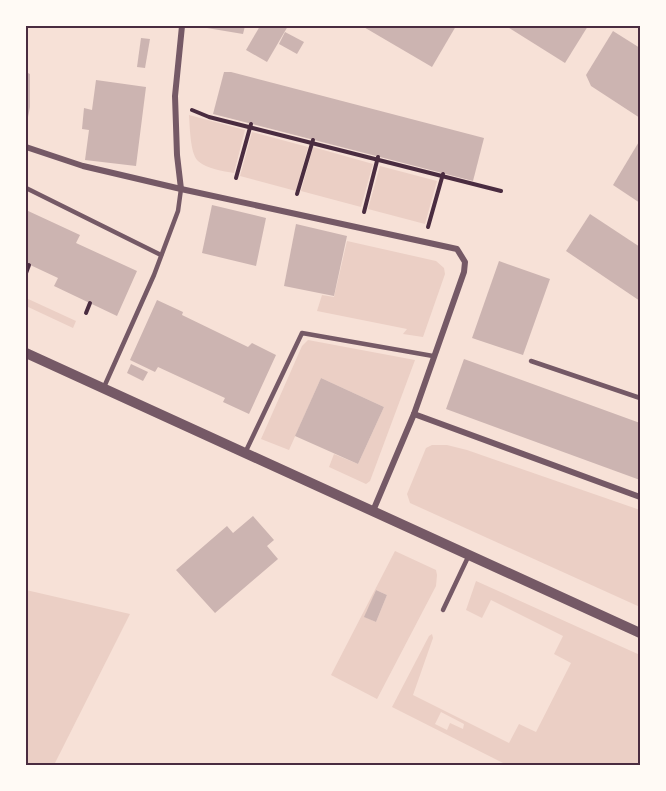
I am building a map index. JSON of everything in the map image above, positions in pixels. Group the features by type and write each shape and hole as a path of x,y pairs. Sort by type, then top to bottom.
{"street":[{"path":"181,189 177,155 175,96 182,26"},
{"path":"26,147 83,166 457,249 465,262 464,272 414,414 373,511"},
{"path":"26,353 640,633"},
{"path":"414,414 640,497"}],"lane":[{"path":"26,188 161,255"},
{"path":"103,389 154,275 178,211 181,189"},
{"path":"245,453 302,333 434,356"},
{"path":"531,361 640,398"},
{"path":"443,610 469,555"}],"path":[{"path":"188,108 209,117 313,141 501,191"},
{"path":"236,178 250,126"},
{"path":"297,194 313,141"},
{"path":"364,212 378,158"},
{"path":"428,231 443,175"},
{"path":"26,273 29,265"},
{"path":"86,313 90,303"}],"shaded area":[{"path":"189,115 245,130 234,173 210,168 198,161 192,146"},
{"path":"252,132 308,147 296,191 240,176"},
{"path":"313,147 373,164 361,207 301,191"},
{"path":"380,166 437,181 425,224 368,209"},
{"path":"347,241 436,261 444,268 445,274 423,337 403,334 407,329 317,311 322,295 334,297"},
{"path":"26,298 76,321 73,328 26,306"},
{"path":"308,340 415,360 370,481 366,484 329,467 334,454 358,464 384,407 321,378 289,450 261,439 302,346"},
{"path":"432,445 447,445 467,450 640,510 640,607 410,503 407,494 426,448"},
{"path":"395,551 436,570 436,586 377,699 331,675","holes":["376,590 387,595 376,622 365,617"]},
{"path":"476,581 640,655 640,765 507,765 392,707 432,634 433,638 413,695 509,743 519,724 536,732 571,663 554,654 563,636 491,600 482,618 466,610","holes":["441,712 464,724 463,729 450,723 447,730 435,724"]},
{"path":"26,590 130,614 54,765 26,765"}],"building":[{"path":"201,26 245,26 243,34"},
{"path":"260,26 288,26 267,62 246,50"},
{"path":"362,26 456,26 432,67"},
{"path":"506,26 588,26 565,63"},
{"path":"613,31 640,48 640,118 591,86 586,75"},
{"path":"285,32 304,42 297,54 279,44"},
{"path":"141,38 150,39 145,68 137,67"},
{"path":"26,72 30,74 30,107 27,122 26,121"},
{"path":"224,72 484,138 473,181 213,114"},
{"path":"96,80 146,87 136,166 85,160 89,130 82,129 84,108 92,110"},
{"path":"640,140 640,203 613,185"},
{"path":"212,205 266,218 256,266 202,253"},
{"path":"26,210 80,235 76,243 137,271 117,316 54,286 58,278 26,263"},
{"path":"590,214 640,247 640,301 566,251"},
{"path":"296,224 347,236 334,296 284,286"},
{"path":"499,261 550,279 523,355 472,338"},
{"path":"157,300 183,312 182,315 248,347 252,343 276,355 249,414 223,402 225,398 158,367 155,372 130,360"},
{"path":"464,359 640,423 640,480 446,409"},
{"path":"131,364 148,372 143,381 127,373"},
{"path":"321,378 384,407 358,464 295,436"},
{"path":"253,516 274,540 267,546 278,559 215,613 176,570 227,526 233,533"},
{"path":"376,590 387,595 376,622 364,617"}]}
